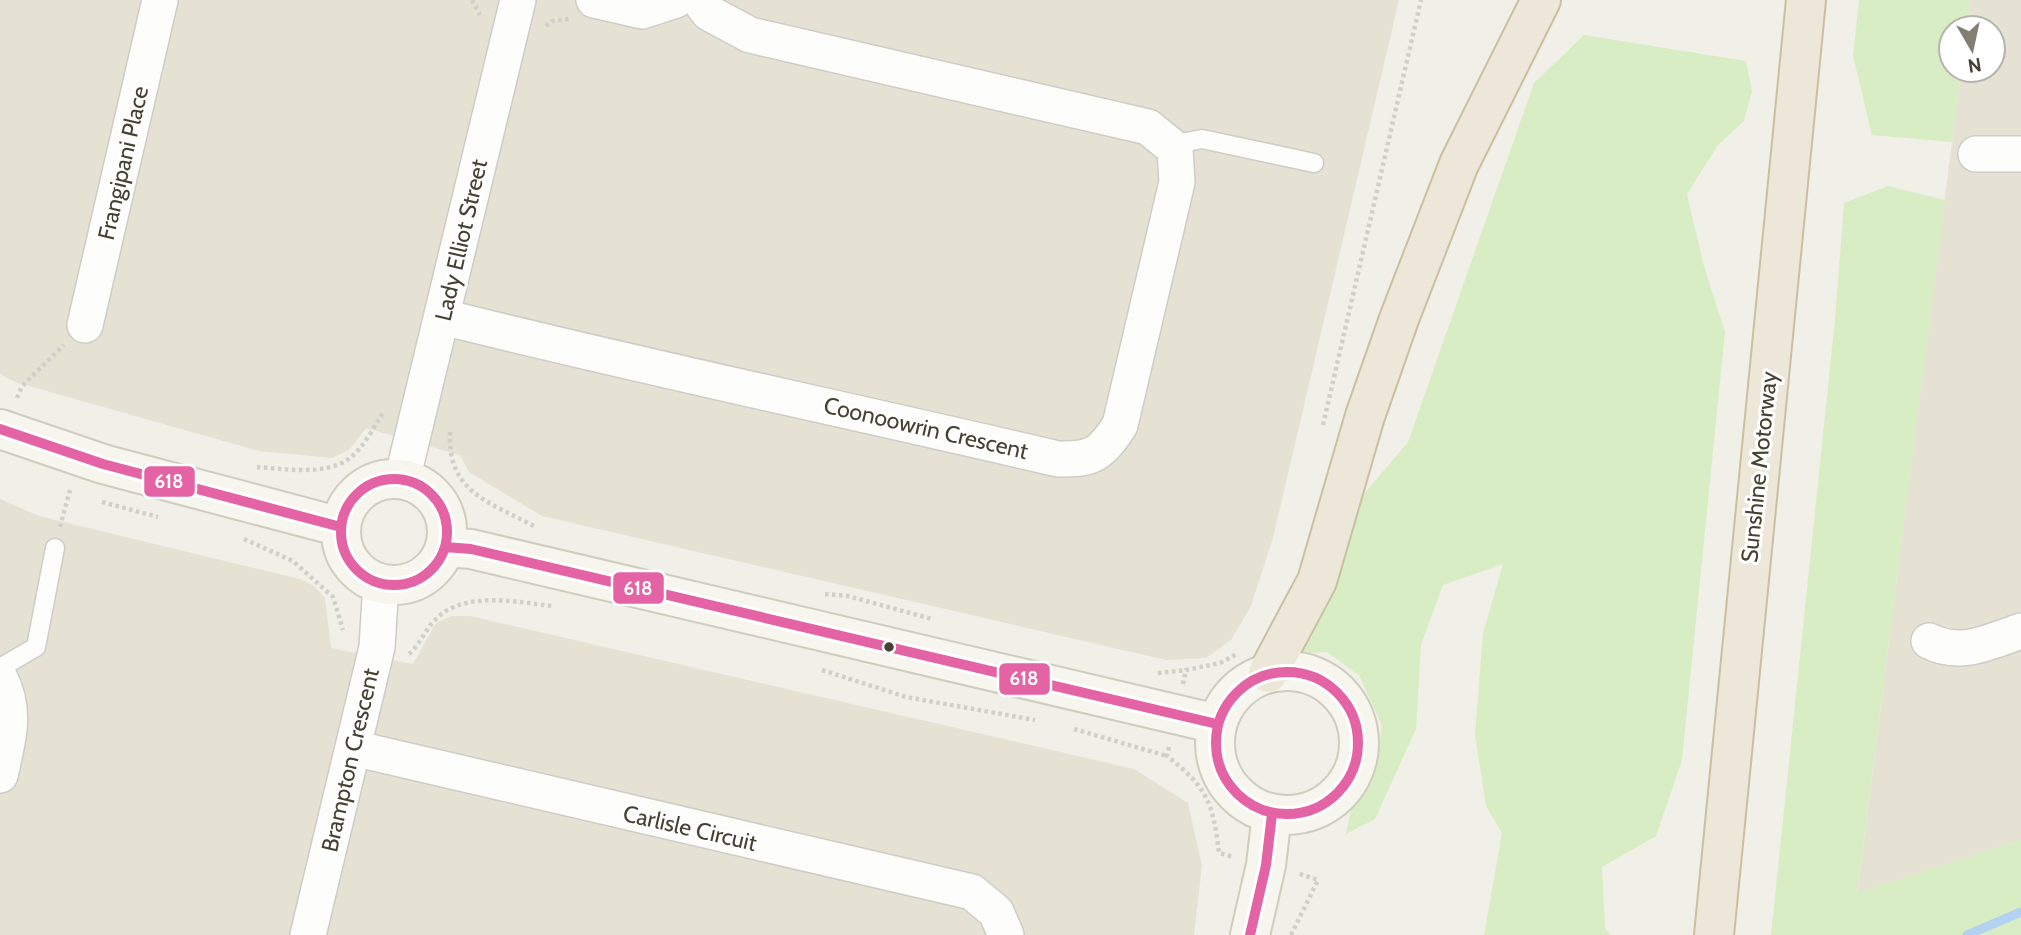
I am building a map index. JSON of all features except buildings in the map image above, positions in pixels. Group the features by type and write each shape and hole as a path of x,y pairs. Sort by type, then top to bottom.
{"highway":[{"path":"1257,660 1276,652 1317,581 1369,404 1459,164 1541,0"},
{"name":"Sunshine Motorway","path":"1714,935 1806,0"}],"street":[{"name":"Frangipani Place","path":"85,325 160,0"},
{"name":"Lady Elliot Street","path":"402,480 517,0"},
{"path":"583,9 642,11 676,0"},
{"path":"699,0 709,13 750,35 1148,127 1174,149"},
{"name":"Coonoowrin Crescent","path":"443,317 596,355 822,403 1058,459 1085,460 1106,447 1120,425 1177,182 1174,149"},
{"path":"1976,154 2021,154"},
{"path":"13,408 103,464 341,527"},
{"path":"402,480 419,486 433,496 443,512 447,529 445,547 437,563 425,575 409,583 381,583 359,573 348,559 342,544 341,527 345,510 355,496 369,486 402,480"},
{"path":"445,547 471,549 1217,724"},
{"name":"Brampton Crescent","path":"308,935 377,647 381,583"},
{"path":"1929,641 1944,649 1971,649 2021,631"},
{"path":"1257,660 1318,678 1337,691 1352,711 1359,736 1357,761 1343,788 1315,808 1297,814 1272,814 1249,805 1231,789 1218,768 1214,743 1217,724 1228,701 1246,684 1257,660"},
{"path":"0,678 9,697 12,726 0,775"},
{"name":"Carlisle Circuit","path":"353,748 972,892 996,912 1006,935"},
{"path":"1250,935 1266,865 1272,814"}],"lane":[{"path":"1174,149 1186,142 1202,139 1314,163"},
{"path":"0,668 36,647 55,548"}],"path":[{"path":"472,0 481,22"},
{"path":"1323,427 1421,0"},
{"path":"539,32 552,21 583,9"},
{"path":"13,408 22,386 85,325"},
{"path":"253,466 290,470 323,468 347,461 358,452 387,402"},
{"path":"450,423 453,469 465,487 540,529"},
{"path":"58,486 82,495"},
{"path":"55,548 70,490"},
{"path":"95,500 170,520"},
{"path":"231,534 293,561 333,597 347,642 410,655 435,619 447,610 496,599 553,606"},
{"path":"821,593 848,596 945,623"},
{"path":"1155,673 1257,660"},
{"path":"817,668 905,697 1046,721"},
{"path":"1184,681 1186,670"},
{"path":"1072,729 1167,756 1193,776 1211,805 1219,853 1232,857"},
{"path":"1167,756 1170,745"},
{"path":"1291,935 1318,880 1303,875"}],"shaded area":[{"path":"0,0 1399,0 1273,538 1251,606 1231,640 1206,658 1166,660 542,516 469,472 460,455 366,428 350,449 332,458 259,451 15,382 0,374"},
{"path":"1970,0 2021,0 2021,840 1857,894 1959,84 2007,84 2007,14 1968,14"},
{"path":"0,499 39,516 300,579 314,586 325,598 331,648 413,664 436,623 452,616 470,616 1134,769 1188,803 1202,866 1194,935 0,935"}],"green space":[{"path":"1859,0 1970,0 1968,14 1937,14 1937,84 1959,84 1952,142 1872,135 1853,56"},
{"path":"1584,35 1746,61 1752,91 1744,121 1718,145 1687,194 1703,263 1725,332 1682,760 1656,836 1602,867 1605,928 1611,935 1484,935 1502,833 1486,806 1475,735 1483,633 1503,564 1443,585 1421,645 1416,729 1375,819 1346,834 1350,813 1375,772 1382,726 1359,675 1327,652 1292,654 1326,609 1363,495 1408,442 1534,83"},
{"path":"1888,186 1945,200 1857,893 2021,840 2021,935 1771,935 1835,319 1844,203"}],"waterway":[{"path":"1967,935 2021,912"}],"transit line":[{"name":"618","path":"0,429 103,464 341,527"},
{"name":"618","path":"394,479 414,483 431,495 443,512 447,532 443,552 431,569 414,581 394,585 374,581 357,569 345,552 341,532 345,512 357,495 374,483 394,479"},
{"name":"618","path":"445,547 471,549 1217,724"},
{"name":"618","path":"1287,672 1314,677 1338,692 1353,716 1358,743 1353,770 1338,794 1314,809 1287,814 1260,809 1236,794 1221,770 1216,743 1221,716 1236,692 1260,677 1287,672"},
{"name":"618","path":"1250,935 1266,865 1272,814"}]}
